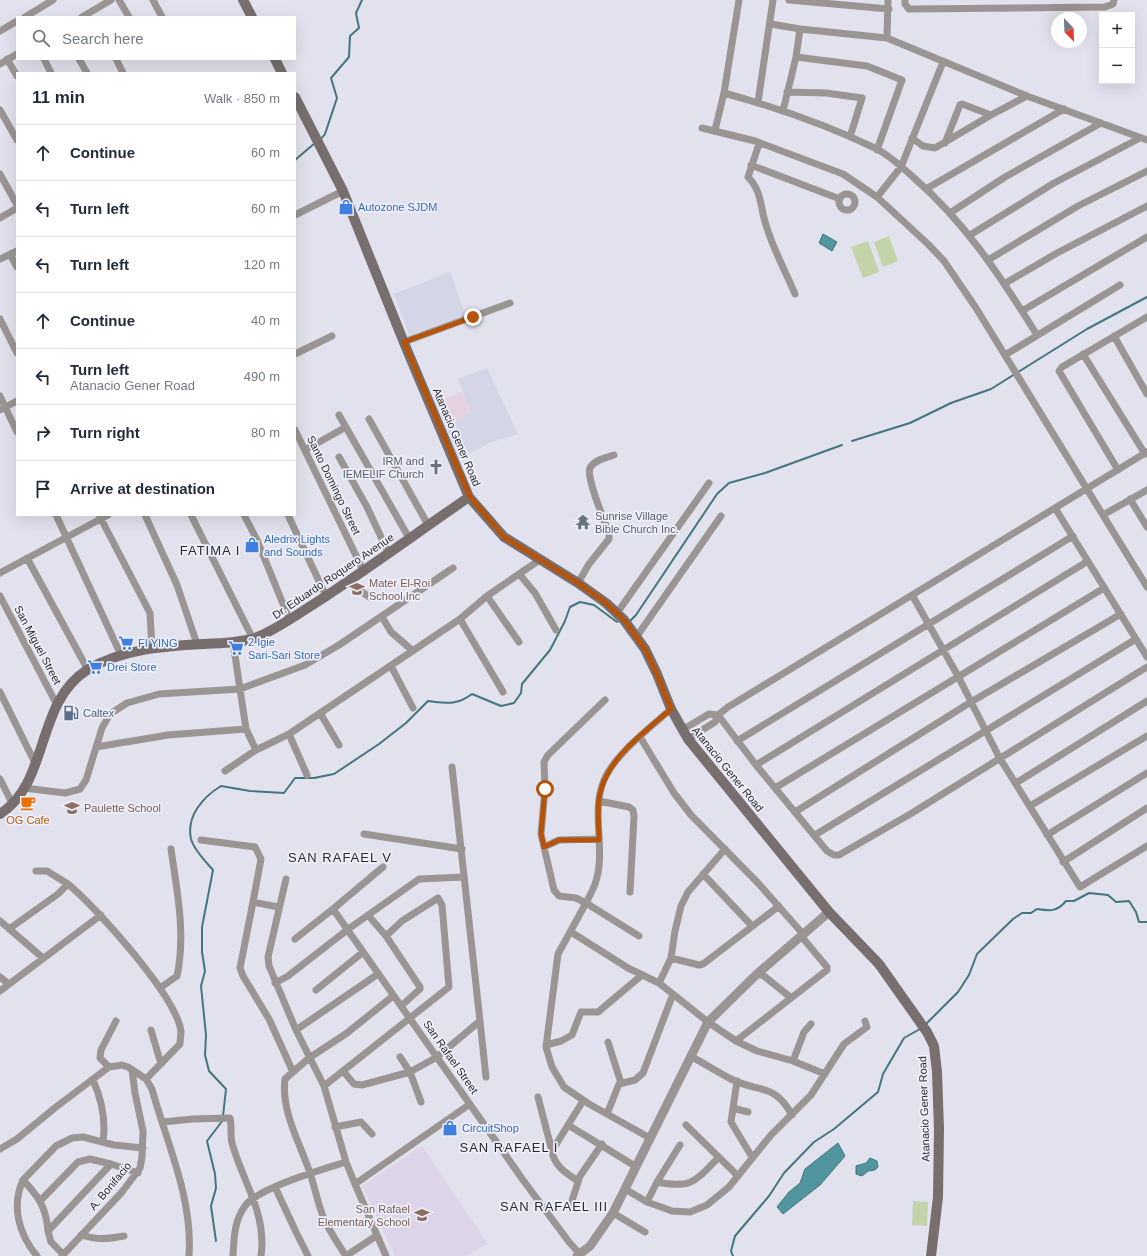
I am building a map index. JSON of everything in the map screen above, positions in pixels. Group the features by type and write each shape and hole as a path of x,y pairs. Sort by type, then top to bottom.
{"main road":[{"path":"243,0 251,16"},
{"path":"275,60 281,72"},
{"name":"Atanacio Gener Road","path":"296,99 343,191 404,342 470,497 504,537 578,583 620,616 634,632 657,674 671,709 688,739 829,912 879,964 914,1011 927,1032 934,1046 937,1072 939,1129 938,1197 931,1256"},
{"name":"Dr. Eduardo Roquero Avenue","path":"0,814 13,805 24,788 57,705 72,681 88,670 121,655 152,649 252,639 290,621 364,572 409,538 470,497"}],"street":[{"path":"27,16 53,0"},
{"path":"92,14 112,0"},
{"path":"119,0 127,16"},
{"path":"153,0 161,16"},
{"path":"715,130 724,93 739,0"},
{"path":"758,102 771,24 773,0"},
{"path":"789,0 889,9"},
{"path":"887,38 889,9 888,0"},
{"path":"905,0 905,4 909,8 981,9 1105,7 1113,4 1114,0"},
{"path":"0,31 16,23"},
{"path":"771,24 800,29 887,38 1027,96 1144,139"},
{"path":"782,111 796,58 800,29"},
{"path":"0,64 16,54"},
{"path":"796,58 867,66 902,80 877,150"},
{"path":"7,59 16,74"},
{"path":"44,60 50,72"},
{"path":"80,60 86,72"},
{"path":"116,60 122,72"},
{"path":"877,197 901,166 943,62"},
{"path":"787,92 826,93 862,98 850,137"},
{"path":"724,93 758,102 850,137 877,150 901,166 926,189 970,235 1022,311 1037,336"},
{"path":"912,138 929,148 935,148 1027,96"},
{"path":"945,143 960,105 962,104 991,115"},
{"path":"926,189 1064,109"},
{"path":"0,110 16,138"},
{"path":"950,213 1005,177 1101,123"},
{"path":"702,128 715,130 759,144 843,174 877,197 944,261 1019,377 1147,587"},
{"path":"970,235 1054,183 1144,139"},
{"path":"759,144 748,177 755,184 760,196 766,228 795,294"},
{"path":"752,165 840,199"},
{"path":"988,260 1078,206 1147,171"},
{"path":"0,174 16,203"},
{"path":"852,196 860,185"},
{"path":"296,214 343,191"},
{"path":"840,199 844,195 852,196"},
{"path":"840,199 841,207 848,210 855,206 855,200 852,196"},
{"path":"1004,284 1057,253 1147,206"},
{"path":"0,218 16,209"},
{"path":"1022,311 1147,237"},
{"path":"0,259 14,252 16,262"},
{"path":"1005,355 1120,286"},
{"path":"404,342 510,303"},
{"path":"1118,470 1059,371 1062,366 1145,318 1147,327"},
{"path":"0,319 16,351"},
{"path":"296,354 332,336"},
{"path":"1114,336 1147,394"},
{"path":"682,730 709,714 718,715 1146,453 1083,354"},
{"path":"0,396 3,409 16,430"},
{"path":"3,409 16,402"},
{"path":"339,415 409,538"},
{"path":"369,419 428,525"},
{"path":"305,450 346,427"},
{"name":"Santo Domingo Street","path":"296,432 364,572"},
{"path":"578,583 589,564 609,539 609,534 593,487 590,468 593,464 600,460 614,455"},
{"path":"339,457 367,507 389,554"},
{"path":"620,616 709,483"},
{"path":"1103,515 1147,490"},
{"path":"1130,500 1147,527"},
{"path":"1055,508 1147,657"},
{"path":"56,516 121,655"},
{"path":"0,573 103,516 150,613 152,649"},
{"path":"145,516 177,586 197,644"},
{"path":"191,516 252,639"},
{"path":"245,516 257,540 290,621"},
{"path":"288,516 326,596"},
{"path":"634,632 721,516"},
{"path":"737,741 1073,536"},
{"path":"27,558 88,670"},
{"path":"224,771 256,750 289,734 414,651 460,619 487,596 541,559"},
{"path":"756,765 1088,561"},
{"path":"24,788 65,793 80,789 86,780 102,728 110,714 127,703 159,694 240,689 305,665 382,617 453,568"},
{"path":"520,574 535,593 556,630"},
{"path":"347,582 371,598"},
{"path":"775,788 1104,588"},
{"path":"912,595 927,624 958,676 999,757 1063,862 1080,887 1147,846"},
{"name":"San Miguel Street","path":"0,596 57,705"},
{"path":"487,596 519,642"},
{"path":"795,812 971,702 1121,614"},
{"path":"382,617 391,632 414,651"},
{"path":"460,619 503,692"},
{"path":"815,834 1136,639"},
{"path":"233,642 246,728 256,750"},
{"path":"391,666 413,708"},
{"path":"718,715 756,765 815,834 827,851 834,855 846,853 999,757 1147,667"},
{"path":"0,692 35,763"},
{"path":"605,700 548,755 544,762 545,789 541,834 554,890 557,894 576,898 586,903 639,936"},
{"path":"1016,783 1147,701"},
{"path":"650,1138 583,1101 564,1087 552,1067 546,1045 558,954 596,883 599,840 599,801 604,779 616,761 671,709"},
{"path":"320,713 339,745"},
{"path":"688,739 716,722 718,715"},
{"path":"96,747 168,735 246,728"},
{"path":"289,734 307,775"},
{"path":"1030,806 1147,736"},
{"path":"640,737 674,793 691,815 779,906 827,967 826,970 736,1040"},
{"path":"452,767 486,1077"},
{"path":"1047,834 1147,772"},
{"path":"0,779 13,805"},
{"path":"599,801 629,807 633,810 630,892"},
{"path":"1063,862 1147,808"},
{"path":"364,834 462,849"},
{"path":"201,840 255,847 260,859 240,968 243,976 269,1019 293,1072"},
{"path":"544,847 559,840 599,840"},
{"path":"160,988 177,976 181,957 178,895 171,849"},
{"path":"659,983 671,958 681,906 688,892 725,849"},
{"path":"295,939 383,867"},
{"path":"36,871 46,871 68,884 101,915 160,988 181,1031 180,1044 146,1079"},
{"path":"703,874 752,926"},
{"path":"275,983 288,976 347,930 419,879 464,877"},
{"path":"286,879 278,907 268,957 269,966 296,1030 324,1086 346,1162 376,1236 386,1256"},
{"path":"10,929 58,894 68,884"},
{"path":"324,1086 411,1019 449,987 442,905 438,898 402,921 386,936"},
{"path":"253,902 278,907"},
{"path":"671,958 699,965 703,964 779,906"},
{"name":"San Rafael Street","path":"333,909 522,1180 579,1255"},
{"path":"579,1255 597,1236 612,1213 708,1022 757,974 829,912"},
{"path":"0,991 101,915"},
{"path":"368,915 386,936 420,986 420,989 401,1006"},
{"path":"0,921 43,958"},
{"path":"571,932 642,975 659,983 708,1022 736,1040 756,1051 793,1061 825,1074"},
{"path":"316,990 362,952"},
{"path":"296,1030 378,974"},
{"path":"757,974 764,976 790,997"},
{"path":"546,1045 560,1041 572,1034 580,1012 598,1012 642,975"},
{"path":"0,977 9,984"},
{"path":"607,1114 616,1088 621,1083 635,1080 644,1073 673,994"},
{"path":"376,1236 346,1256 334,1238 324,1220 310,1174 290,1120 284,1091 285,1079 309,1058 347,1033 393,996"},
{"path":"109,1067 100,1058 101,1050 116,1021"},
{"path":"342,1071 354,1084 362,1085 410,1072 437,1057 480,1021"},
{"path":"625,1189 647,1202 672,1211 690,1212 699,1210 718,1198 782,1122 792,1115 811,1095 844,1044 868,1027 865,1021"},
{"path":"793,1061 804,1032 811,1024"},
{"path":"151,1030 160,1064"},
{"path":"608,1042 621,1083"},
{"path":"690,1056 732,1080 770,1091 778,1095 792,1115"},
{"path":"400,1057 410,1072 421,1102"},
{"path":"0,1149 17,1139 109,1067 122,1065 132,1070 146,1079 152,1089 163,1122 188,1213 191,1238 189,1256"},
{"name":"A. Bonifacio","path":"63,1255 138,1173 143,1148 143,1131 132,1070"},
{"path":"93,1080 100,1096 103,1112 105,1128 103,1142"},
{"path":"737,1081 731,1122 752,1157"},
{"path":"538,1097 553,1158 559,1166 578,1181"},
{"path":"552,1151 583,1101"},
{"path":"355,1184 470,1104"},
{"path":"733,1108 748,1112"},
{"path":"163,1122 224,1117 230,1118 231,1141 253,1198 260,1221 264,1239 262,1256"},
{"path":"335,1126 361,1122 372,1134"},
{"path":"568,1125 602,1144 635,1166"},
{"path":"686,1125 738,1176"},
{"path":"37,1256 27,1244 20,1222 17,1193 23,1180 56,1146 72,1138 83,1137 103,1142 143,1148"},
{"path":"570,1207 578,1181 602,1144"},
{"path":"647,1202 657,1182 680,1145"},
{"path":"657,1182 683,1185 695,1181 719,1157"},
{"path":"41,1200 78,1162 90,1159 112,1164 138,1173"},
{"path":"232,1256 234,1230 241,1212 246,1204 253,1198 275,1187 346,1162"},
{"path":"48,1231 112,1164"},
{"path":"23,1180 41,1200 47,1220 51,1242 63,1255"},
{"path":"275,1187 308,1256"},
{"path":"612,1213 645,1232"},
{"path":"81,1235 94,1239 124,1236"}],"shaded area":[{"path":"450,272 466,317 410,337 394,294"},
{"path":"487,368 518,434 489,443 459,460 447,429 471,412 458,379"},
{"path":"463,391 471,413 447,429 435,402"},
{"name":"San Rafael Elementary School","path":"422,1146 488,1244 466,1256 395,1256 362,1186"}],"green space":[{"path":"889,236 898,261 883,267 874,242"},
{"path":"868,241 879,272 863,278 851,247"},
{"path":"913,1201 928,1202 927,1226 912,1225"}],"water":[{"path":"823,234 837,242 832,251 819,243"},
{"path":"838,1143 845,1156 820,1185 783,1214 777,1207 789,1192 800,1183 805,1169"},
{"path":"870,1158 877,1161 878,1167 875,1170 868,1171 862,1176 856,1174 856,1166 866,1163"}],"waterway":[{"path":"321,139 325,134 337,98 331,78 349,57 350,36 359,28 356,13 362,0"},
{"path":"296,159 315,143"},
{"path":"852,441 910,423 951,403 991,389 1087,329 1147,297"},
{"path":"629,622 636,615 717,494 729,483 765,473 842,445"},
{"path":"223,1116 226,1089 209,1071 205,1055 206,1035 201,986 205,971 202,952 202,927 213,870 200,856 191,839 191,823 197,808 214,790 221,786 250,791 284,793 295,778 314,778 334,774 379,744 406,723 428,701 451,703 466,698 472,694 501,706 514,703 521,693 522,684 550,650 565,621 570,607 580,602 594,605 617,622"},
{"path":"925,1025 958,992 969,975 977,954 1013,919 1022,913 1031,913 1037,909 1053,910 1063,905 1066,901 1074,901 1089,893 1108,895 1116,902 1129,901 1136,912 1139,922 1147,922"},
{"path":"733,1256 731,1251 735,1236 769,1196 784,1173 814,1142 834,1129 878,1092 883,1074 904,1038 920,1029"},
{"path":"216,1241 211,1206 216,1188 215,1174 207,1141 223,1120"}],"place":[{"name":"Autozone SJDM","path":"346,207"},
{"name":"IRM and IEMELIF Church","path":"436,467"},
{"name":"Sunrise Village Bible Church Inc.","path":"583,522"},
{"name":"Aledrix Lights and Sounds","path":"252,545"},
{"name":"Mater El-Roi School Inc","path":"357,589"},
{"name":"FI YING","path":"126,643"},
{"name":"2 Igie Sari-Sari Store","path":"236,648"},
{"name":"Drei Store","path":"95,667"},
{"name":"Caltex","path":"71,713"},
{"name":"OG Cafe","path":"28,803"},
{"name":"Paulette School","path":"72,808"},
{"name":"CircuitShop","path":"450,1128"},
{"name":"San Rafael Elementary School","path":"422,1215"}],"district":[{"name":"FATIMA I","path":"210,550"},
{"name":"SAN RAFAEL V","path":"340,857"},
{"name":"SAN RAFAEL I","path":"509,1147"},
{"name":"SAN RAFAEL III","path":"554,1206"}],"route":[{"path":"473,317 404,342 470,497 504,537 578,583 606,603 624,620 645,649 671,709 616,761 604,779 600,792 599,840 564,839 555,841 544,847 541,834 545,789"}]}
